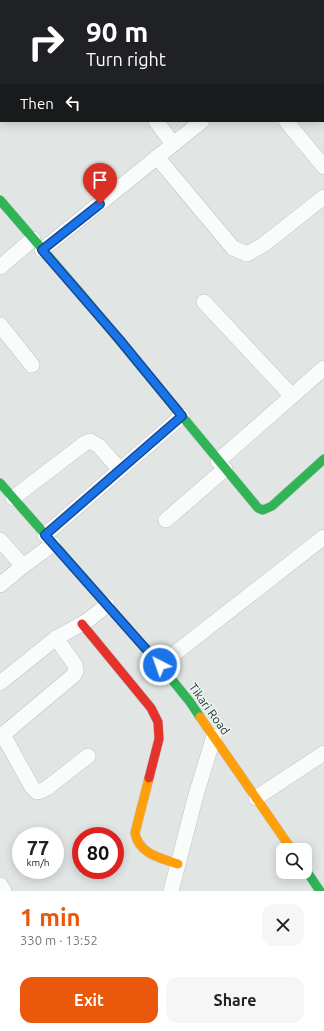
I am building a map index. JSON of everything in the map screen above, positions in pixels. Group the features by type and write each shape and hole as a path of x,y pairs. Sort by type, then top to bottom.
{"main road":[{"path":"0,200 86,300 258,508 263,510 272,506 324,458"},
{"name":"Tikari Road","path":"0,483 108,605 190,702 287,843"},
{"path":"82,624 151,708 158,722 159,739 135,833 135,840 138,846 145,852 178,864"},
{"path":"312,879 320,891"}],"street":[{"path":"157,122 173,144"},
{"path":"0,267 38,244 157,157 201,122"},
{"path":"287,122 324,167"},
{"path":"157,157 233,248 247,254 263,245 324,197"},
{"path":"204,302 292,396"},
{"path":"0,325 32,365"},
{"path":"166,520 292,396 324,369"},
{"path":"0,585 23,566 120,470 182,416"},
{"path":"13,498 84,443 90,441 99,446 120,470"},
{"path":"160,665 324,537"},
{"path":"0,540 23,566"},
{"path":"0,683 56,638 82,624 108,605"},
{"path":"56,638 75,665 76,671 74,675 1,736 32,787 37,792 47,788 88,756"},
{"path":"171,891 196,795 214,736"},
{"path":"256,798 324,753"},
{"path":"0,885 4,891"}],"traffic: fast":[{"path":"0,200 81,294 258,508 263,510 272,506 324,459"},
{"path":"0,483 160,665 190,702 200,717"},
{"path":"312,879 320,891"}],"traffic: slow":[{"path":"200,717 287,843"},
{"path":"149,778 135,833 137,840 141,846 151,854 178,864"}],"traffic: jam":[{"path":"82,624 151,708 158,722 159,739 149,778"}],"route":[{"path":"100,204 42,250 119,339 182,416 45,535 160,665"}]}
